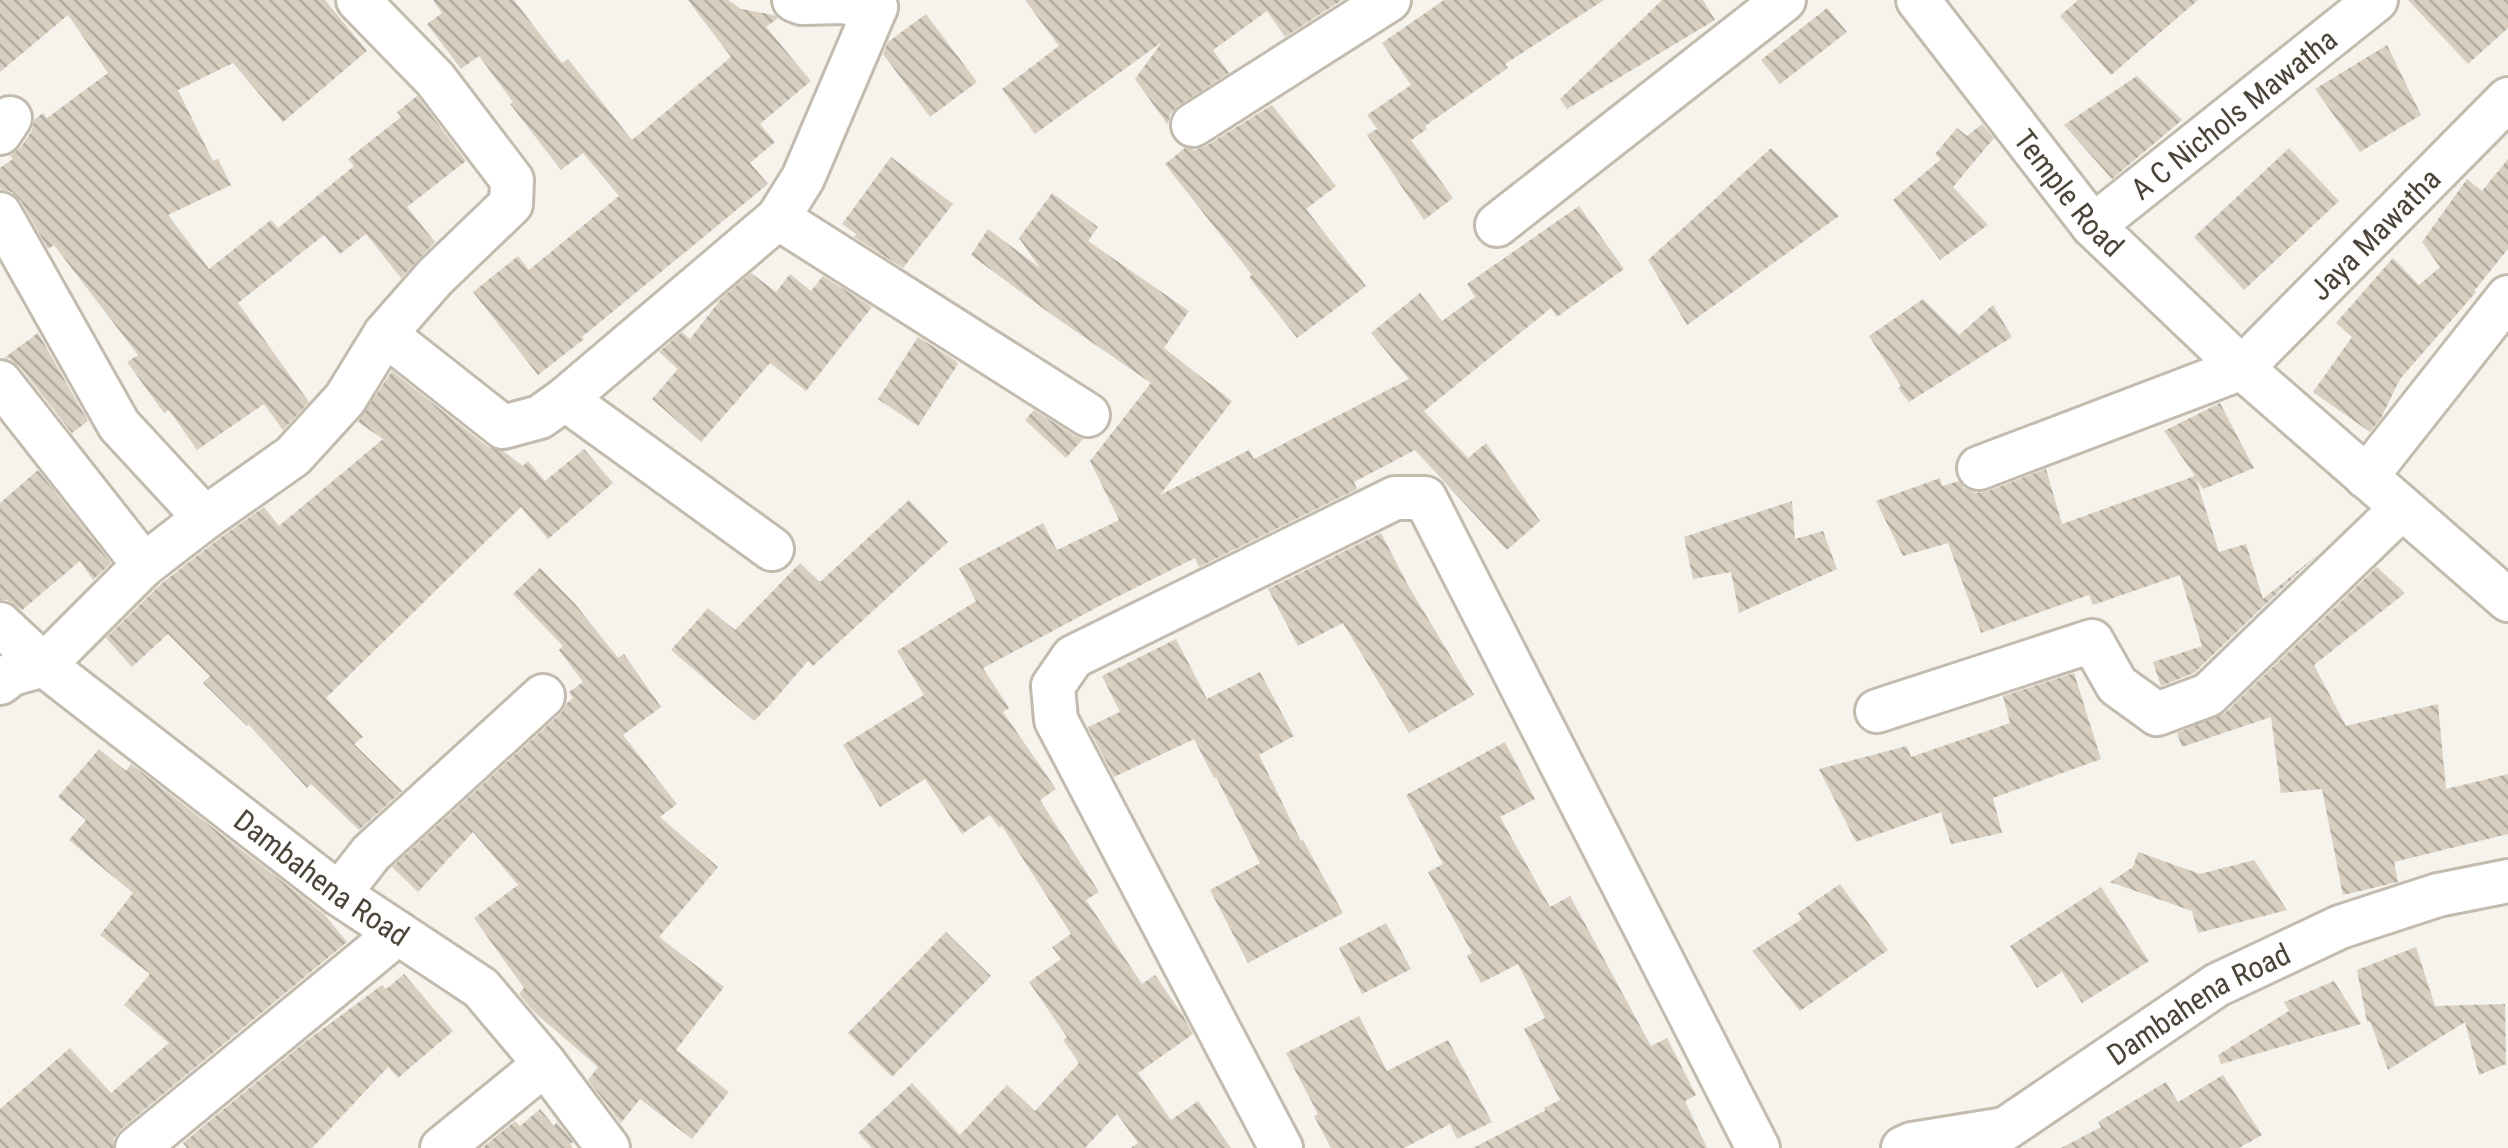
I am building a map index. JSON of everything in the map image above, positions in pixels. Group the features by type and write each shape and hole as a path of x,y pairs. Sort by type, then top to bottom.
{"street":[{"path":"0,683 12,674 44,665 144,565 293,456 345,400 384,334 435,277 512,204 512,180 435,79 358,0"},
{"path":"384,334 503,427 540,417 565,399 778,218 803,178 881,4 794,0"},
{"path":"1193,125 1389,0"},
{"path":"1497,225 1784,0"},
{"name":"A C Nichols Mawatha","path":"2093,226 2376,0"},
{"name":"Temple Road","path":"1930,4 2093,226 2242,368 2508,600"},
{"name":"Jaya Mawatha","path":"2242,368 2508,99"},
{"path":"0,214 120,426 205,518"},
{"path":"778,218 1088,415"},
{"path":"2366,477 2508,297"},
{"path":"1979,468 2242,368"},
{"path":"0,382 144,565"},
{"path":"565,399 772,549"},
{"path":"1281,1148 1056,720 1053,686 1073,657 1395,498 1425,498 1758,1148"},
{"path":"1878,710 2092,640 2118,686 2157,714 2208,695 2402,508"},
{"name":"Dambahena Road","path":"0,624 44,665 339,894 481,988 608,1148"},
{"path":"339,894 371,853 543,696"},
{"name":"Dambahena Road","path":"1904,1148 1912,1144 2017,1138 2216,985 2340,928 2438,895 2508,881"},
{"path":"136,1148 398,933"},
{"path":"442,1148 545,1064"}],"building":[{"path":"0,0 325,0 367,51 283,122 233,63 178,90 213,161 218,159 231,185 168,215 209,269 271,220 278,228 354,166 348,159 401,117 397,112 417,96 466,161 407,207 435,242 401,278 366,234 340,254 324,235 238,303 309,402 283,430 264,404 197,450 127,362 138,355 54,245 48,249 21,201 12,192 0,189 0,168 13,159 10,156 21,147 35,119 43,113 47,118 108,73 68,15 0,72"},
{"path":"433,0 514,0 562,63 568,59 632,140 731,57 688,0 728,0 741,9 774,15 778,18 766,27 811,81 760,124 775,142 750,163 768,184 538,375 473,292 518,256 529,270 619,196 583,153 561,170 479,56 461,69 427,24 442,13"},
{"path":"1025,0 1342,0 1285,37 1267,11 1213,50 1229,73 1179,105 1170,114 1168,125 1135,79 1162,42 1035,134 1002,89 1059,46"},
{"path":"1444,0 1604,0 1505,64 1508,68 1411,140 1453,198 1424,220 1367,135 1377,129 1367,115 1411,85 1382,43"},
{"path":"1662,0 1703,0 1715,20 1567,109 1560,99"},
{"path":"2078,0 2198,0 2111,75 2060,16"},
{"path":"2408,0 2508,0 2508,28 2468,64"},
{"path":"1827,8 1847,32 1780,84 1761,60"},
{"path":"926,14 977,82 930,117 883,54 888,42"},
{"path":"2387,45 2421,115 2360,152 2315,89"},
{"path":"2137,76 2182,120 2112,179 2064,125"},
{"path":"1272,105 1336,186 1306,209 1366,286 1297,338 1165,164 1185,148 1206,146"},
{"path":"1982,124 1994,138 1953,187 1988,225 1940,260 1893,200 1941,159 1935,154 1957,128 1967,136"},
{"path":"1771,148 1839,216 1687,325 1648,260"},
{"path":"2289,148 2339,201 2244,290 2194,237"},
{"path":"891,157 953,204 903,268 854,237 856,234 842,224"},
{"path":"2508,159 2508,249 2400,379 2370,432 2313,392 2352,337 2336,323 2393,258 2419,285 2440,267 2422,242 2467,179 2482,191"},
{"path":"1052,193 1098,227 1088,241 1189,311 1164,348 1232,401 1160,495 1249,450 1254,459 1409,379 1371,333 1420,293 1442,321 1475,297 1467,284 1579,206 1624,269 1557,317 1551,308 1424,411 1468,458 1486,443 1540,521 1507,550 1415,450 1354,482 1357,489 1199,567 1195,558 983,668 1009,708 1003,712 1056,789 1040,800 1099,892 1086,900 1142,984 1155,975 1193,1034 1138,1073 1171,1120 1198,1101 1231,1148 1131,1148 1138,1143 1117,1114 1085,1148 872,1148 858,1133 912,1083 960,1135 1007,1085 1035,1111 1079,1063 1063,1040 1067,1037 1029,982 1061,959 1052,947 1071,934 1002,826 990,815 962,834 925,779 880,807 843,745 924,695 897,651 976,601 959,568 1043,523 1057,550 1119,520 1090,461 1151,383 971,255 988,229 1040,268 1019,238"},
{"path":"751,273 776,292 790,274 811,291 823,276 872,307 806,391 770,363 701,442 652,399 678,369 659,352 682,332 690,339 721,299"},
{"path":"1923,299 1959,335 1993,305 2012,337 1909,402 1869,336"},
{"path":"38,333 88,421 72,433 20,367 4,358"},
{"path":"918,337 958,364 918,426 878,399"},
{"path":"392,371 488,447 503,451 523,466 528,461 545,481 584,449 613,483 548,539 521,507 326,698 363,737 354,744 402,791 359,830 311,784 307,788 248,724 203,683 210,676 168,634 132,667 106,638 161,584 220,538 264,507 279,526 383,439 358,422"},
{"path":"2220,403 2254,468 2203,489 2196,479 2219,552 2246,544 2263,599 2317,555 2194,673 2161,686 2153,662 2202,646 2180,575 2093,605 2089,595 1981,633 1948,543 1903,556 1876,501 1940,478 1942,486 1959,481 1976,493 1988,491 2046,469 2062,524 2195,476 2164,431"},
{"path":"1034,410 1083,439 1066,458 1025,420"},
{"path":"38,470 111,563 93,580 80,561 22,610 0,600 0,503"},
{"path":"909,500 948,542 813,666 808,661 754,721 671,650 708,608 735,630 800,563 820,582"},
{"path":"1792,501 1795,539 1823,531 1837,569 1739,613 1731,572 1693,579 1684,537"},
{"path":"1381,533 1474,695 1409,733 1343,623 1298,646 1268,589"},
{"path":"2377,567 2405,593 2314,665 2346,726 2438,704 2446,789 2508,774 2508,834 2394,862 2398,882 2343,895 2322,789 2281,793 2271,717 2182,747 2177,733 2225,713"},
{"path":"540,568 618,658 624,654 661,707 623,735 677,804 660,817 718,867 659,937 724,987 676,1050 729,1092 692,1139 640,1099 621,1123 588,1080 598,1067 534,1012 519,994 524,988 474,918 518,885 473,832 418,892 392,867 560,714 573,698 569,692 583,682 559,650 563,646 513,594"},
{"path":"1176,639 1207,699 1260,672 1294,736 1259,755 1301,841 1343,913 1248,963 1210,890 1260,863 1194,739 1114,777 1088,727 1120,712 1102,676"},
{"path":"2074,673 2101,759 1993,798 2002,833 1951,844 1941,812 1856,842 1819,769 1907,746 1911,757 2010,723 2003,696"},
{"path":"1505,742 1535,799 1500,817 1550,907 1570,896 1651,1046 1667,1038 1696,1095 1685,1101 1707,1148 1473,1148 1560,1100 1524,1029 1545,1018 1518,964 1481,983 1467,956 1472,953 1428,872 1443,864 1406,795"},
{"path":"99,749 126,771 131,764 324,914 347,942 121,1129 113,1148 0,1148 0,1109 70,1048 111,1093 169,1043 124,1005 150,974 100,935 133,893 69,840 86,820 58,797"},
{"path":"2138,852 2200,874 2254,860 2287,910 2198,933 2192,911 2110,882 2133,867"},
{"path":"1840,884 1888,950 1800,1011 1752,951 1802,919 1798,913"},
{"path":"2101,887 2149,961 2082,1003 2062,972 2037,988 2010,946"},
{"path":"1386,923 1411,969 1362,994 1339,948"},
{"path":"946,932 991,976 892,1077 848,1033"},
{"path":"2416,947 2435,1006 2505,1004 2506,1064 2479,1075 2465,1022 2388,1070 2370,1021 2367,1022 2357,970"},
{"path":"404,974 453,1031 398,1078 388,1067 312,1148 187,1148 183,1143 305,1042 382,985 386,989"},
{"path":"2334,981 2361,1024 2221,1064 2218,1055 2289,1011 2284,1002"},
{"path":"1359,1016 1387,1071 1448,1040 1492,1122 1457,1139 1450,1124 1404,1148 1331,1148 1286,1053"},
{"path":"2223,1075 2262,1135 2239,1148 2061,1148 2101,1127 2098,1122 2166,1082 2178,1102"},
{"path":"540,1109 554,1126 557,1122 573,1142 573,1148 482,1148 515,1121 520,1126"}]}
